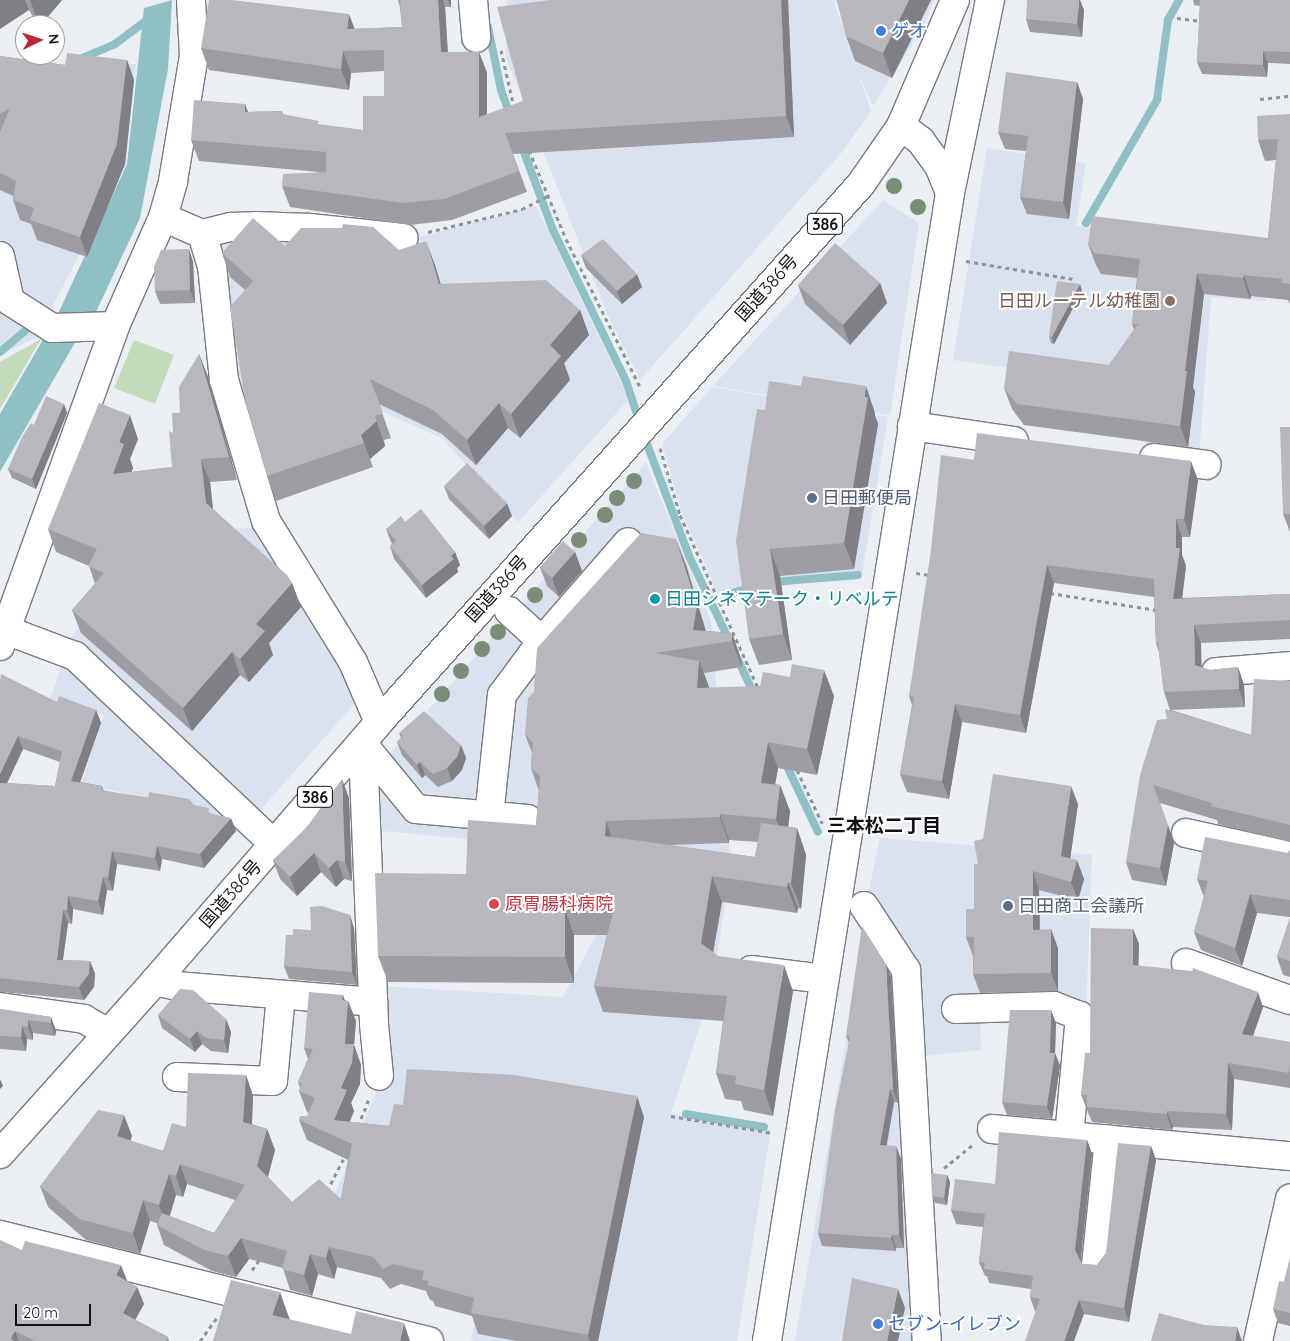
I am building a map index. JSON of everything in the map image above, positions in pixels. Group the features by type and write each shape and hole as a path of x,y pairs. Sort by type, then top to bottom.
{"main road":[{"path":"191,0 194,56 173,181 163,217 115,326 2,637 75,656 274,844"},
{"path":"473,0 488,39"},
{"name":"国道386号","path":"0,1154 155,981 379,722 630,441 654,430 861,184 901,126 955,0"},
{"path":"766,1341 950,193 990,0"},
{"path":"901,126 921,141 939,166 950,193"},
{"path":"163,217 202,234 231,227 255,226 310,228 403,238"},
{"path":"202,234 212,266 224,380 266,521 353,662 379,722"},
{"path":"2,274 10,301 52,328 115,326"},
{"path":"912,426 1038,444"},
{"path":"1128,455 1207,465"},
{"path":"489,816 502,695 542,641 628,542"},
{"path":"509,611 542,641"},
{"path":"1216,672 1290,666"},
{"path":"357,749 416,809 528,819"},
{"path":"357,749 364,774 373,1002 379,1076"},
{"path":"1186,833 1290,856"},
{"path":"864,906 906,970 920,1188 927,1341"},
{"path":"1186,963 1290,1000"},
{"path":"729,967 824,979"},
{"path":"155,981 176,986 373,1002"},
{"path":"177,1077 273,1081 281,995"},
{"path":"956,1009 1054,1006 1080,1016 1069,1136"},
{"path":"0,1007 84,1019 108,1033"},
{"path":"992,1129 1290,1156"},
{"path":"1096,1264 1109,1140"},
{"path":"1258,1341 1289,1212"},
{"path":"0,1235 131,1270 235,1292 429,1341"}],"path":[{"path":"1177,18 1205,21"},
{"path":"488,39 515,110"},
{"path":"1260,99 1290,96"},
{"path":"527,144 566,239 641,390"},
{"path":"403,238 526,207 547,196"},
{"path":"966,262 1073,279"},
{"path":"654,430 680,515 710,587 762,696"},
{"path":"917,573 936,576"},
{"path":"698,592 710,587"},
{"path":"1045,593 1163,611"},
{"path":"796,768 826,830"},
{"path":"354,1135 379,1076"},
{"path":"671,1116 776,1134"},
{"path":"920,1188 992,1129"},
{"path":"325,1193 332,1186 347,1152"},
{"path":"235,1292 264,1253"}],"shaded area":[{"path":"507,0 833,0 854,60 836,0 934,0 922,29 873,106 858,73 871,111 843,151 640,380 607,314 506,57"},
{"path":"136,64 126,164 37,337 0,355 0,65"},
{"path":"987,148 1086,163 1076,226 1264,251 1265,301 1211,297 1199,457 1144,454 1152,388 953,360"},
{"path":"883,200 919,223 890,415 713,386"},
{"path":"536,206 629,399 518,522 442,438 367,405 247,437 230,379 216,238 400,242"},
{"path":"712,387 888,417 862,574 718,593 683,516 662,444"},
{"path":"646,463 711,621 731,866 712,988 671,1114 771,1129 737,1341 475,1341 471,1340 488,1261 334,1196 381,1080 378,986 563,997 639,855 371,830 372,774"},
{"path":"259,528 353,684 357,701 249,823 81,783 104,715 50,701 69,640 150,531"},
{"path":"880,838 1092,855 1086,1010 980,1012 981,1050 915,1057 908,966 866,904"},
{"path":"864,935 901,972 923,1341 795,1341"}],"green space":[{"path":"41,339 0,409 0,362"},
{"path":"134,340 174,355 155,404 114,388"}],"water":[{"path":"172,0 168,69 140,218 95,314 57,316 127,164 144,8"},
{"path":"80,334 0,472 0,414 45,336"}],"building":[{"path":"209,0 232,0 349,14 347,29 402,27 400,0 438,0 441,52 479,52 479,117 523,101 497,7 550,0 781,0 786,116 505,133 519,171 444,199 403,203 282,186 283,174 326,172 326,152 191,140 194,100 245,104 245,112 282,111 282,114 319,121 318,124 363,130 363,96 384,96 384,50 343,51 341,69 201,48"},
{"path":"837,0 909,0 883,53 846,36"},
{"path":"1027,0 1079,0 1077,24 1026,19"},
{"path":"1200,0 1290,0 1290,52 1263,51 1263,65 1197,62"},
{"path":"67,53 127,60 117,144 80,237 30,220 34,208 13,200 16,181 0,173 0,132 10,108 0,114 0,56 15,58 15,65 65,65"},
{"path":"1006,72 1077,82 1063,202 1020,197 1028,136 998,132"},
{"path":"1290,114 1290,284 1282,283 1282,279 1244,275 1243,278 1197,273 1180,426 1017,404 1004,388 1009,351 1109,365 1138,324 1132,324 1140,259 1094,253 1088,244 1092,216 1268,238 1278,139 1258,140 1257,116"},
{"path":"253,218 285,246 301,228 342,228 343,224 373,227 399,250 426,241 439,284 546,280 580,310 550,345 561,356 511,414 499,403 467,440 433,410 370,379 383,413 375,416 377,421 361,435 364,443 267,476 245,400 230,307 253,281 222,253"},
{"path":"603,239 637,274 617,291 581,255"},
{"path":"835,243 880,283 843,325 798,285"},
{"path":"189,249 190,290 155,291 154,267 161,250"},
{"path":"1057,281 1080,284 1052,337 1049,336"},
{"path":"199,354 229,457 201,459 206,503 287,575 292,583 256,624 265,631 240,659 232,652 183,708 72,610 104,573 88,566 97,549 48,529 99,403 130,415 119,442 124,444 113,474 172,467 169,431 173,433 172,413 180,413 179,387"},
{"path":"803,376 866,386 864,397 868,397 844,543 770,549 783,634 749,639 736,541 757,409 765,410 769,381 801,386"},
{"path":"46,396 64,404 32,479 8,469 22,437 31,423 34,425"},
{"path":"1280,427 1290,427 1290,514 1283,514"},
{"path":"977,433 1191,461 1184,519 1176,519 1176,548 1180,548 1173,599 1290,594 1290,620 1194,625 1195,665 1210,670 1238,667 1239,689 1164,692 1158,643 1156,643 1154,579 1047,565 1020,715 955,704 942,781 900,774 914,697 909,696 931,550 941,455 974,460"},
{"path":"467,463 507,503 484,526 444,486"},
{"path":"421,509 455,552 451,556 454,559 422,585 390,546 396,541 386,529 401,516 405,522"},
{"path":"641,533 676,539 697,606 693,630 732,633 732,641 655,653 699,661 697,688 760,686 763,672 790,677 792,664 824,670 807,749 768,742 761,783 780,785 776,819 720,814 720,817 606,821 605,836 755,857 761,823 797,828 791,883 788,882 787,887 712,876 701,943 718,956 784,965 764,1090 735,1084 736,1076 716,1073 727,996 594,986 614,909 565,909 565,957 378,956 375,873 466,874 468,820 536,825 540,776 531,768 533,743 525,734 528,698 534,692 537,648"},
{"path":"563,541 575,552 552,578 540,567"},
{"path":"1,674 57,702 59,696 96,710 71,781 102,786 101,790 148,798 149,792 189,799 194,805 209,808 208,813 231,818 200,854 157,846 155,858 112,851 108,878 103,877 98,901 68,896 67,910 63,910 57,960 90,961 89,974 79,987 0,978 0,783 55,786 62,751 18,736 0,774"},
{"path":"1254,679 1290,681 1290,825 1211,806 1212,803 1153,785 1168,825 1160,868 1126,862 1140,775 1157,720 1167,719 1165,709 1251,735"},
{"path":"424,711 461,745 457,757 447,768 433,774 420,762 417,765 397,742 403,736 399,733"},
{"path":"993,774 1071,786 1061,856 1077,860 1071,882 1033,871 1033,930 1051,929 1051,973 973,974 974,937 966,937 966,909 974,909 974,864 978,864 974,841 983,839"},
{"path":"342,779 345,862 337,860 329,868 314,853 290,877 273,860 306,828"},
{"path":"1205,837 1288,853 1290,850 1290,900 1250,894 1235,948 1194,932 1208,881 1197,879"},
{"path":"322,906 350,915 352,972 284,966 286,935 293,935 293,929 311,930 310,907"},
{"path":"1290,918 1290,961 1277,957"},
{"path":"862,926 886,964 893,1090 890,1089 880,1145 896,1146 899,1235 892,1235 891,1238 818,1233 835,1110 850,1037 846,1036"},
{"path":"1091,928 1133,929 1133,965 1192,971 1193,968 1258,992 1242,1034 1290,1042 1289,1073 1228,1063 1226,1114 1167,1111 1167,1114 1087,1107 1087,1095 1081,1095 1085,1053 1090,1053"},
{"path":"180,989 193,990 226,1019 224,1040 206,1038 197,1031 190,1039 158,1015"},
{"path":"309,992 343,995 342,1000 348,1001 345,1044 354,1044 352,1063 341,1088 347,1090 334,1120 389,1126 394,1104 403,1105 407,1069 514,1075 637,1096 588,1335 471,1313 474,1298 427,1285 429,1281 422,1280 424,1271 393,1264 383,1269 373,1257 329,1247 326,1258 310,1254 304,1275 282,1269 287,1251 241,1238 228,1256 204,1250 157,1225 162,1213 214,1233 245,1185 180,1164 176,1176 169,1174 159,1205 143,1200 133,1233 79,1219 40,1186 98,1110 124,1115 117,1136 163,1151 172,1123 186,1127 188,1073 246,1075 243,1122 267,1129 257,1166 292,1202 319,1179 341,1199 352,1144 299,1120 300,1116 307,1116 315,1098 299,1091 302,1084 298,1082 313,1049 304,1048"},
{"path":"0,1009 51,1017 51,1023 28,1020 28,1027 22,1026 21,1037 0,1036"},
{"path":"1010,1010 1051,1010 1050,1053 1055,1053 1047,1106 1002,1102"},
{"path":"999,1132 1087,1140 1075,1250 1082,1264 1097,1265 1106,1253 1118,1143 1151,1146 1124,1308 1079,1300 1064,1341 1025,1341 1040,1299 1030,1297 1033,1276 984,1269 985,1263 979,1262 985,1214 951,1210 955,1179 995,1184"},
{"path":"931,1173 947,1175 944,1198 932,1196"},
{"path":"0,1240 22,1250 25,1241 121,1265 116,1275 137,1287 123,1313 168,1337 166,1341 35,1341 15,1331 11,1338 14,1341 0,1341"},
{"path":"1290,1258 1290,1313 1273,1309 1279,1281 1284,1282"},
{"path":"852,1278 898,1289 887,1341 842,1341"},
{"path":"231,1280 280,1292 272,1315 351,1334 356,1311 404,1323 400,1341 213,1341"},
{"path":"1159,1313 1204,1325 1237,1327 1235,1341 1151,1341"}],"waterway":[{"path":"1086,223 1157,100 1168,20 1179,0"},
{"path":"80,59 115,44 151,17"},
{"path":"488,27 501,90 510,115"},
{"path":"521,144 552,228 626,381 640,423"},
{"path":"0,352 25,331"},
{"path":"644,436 689,556 729,640"},
{"path":"773,582 858,575"},
{"path":"728,594 752,588"},
{"path":"738,660 754,695"},
{"path":"785,762 818,832"},
{"path":"686,1114 764,1127"}],"place":[{"name":"ゲオ","path":"881,31"},
{"name":"日田ルーテル幼稚園","path":"1170,301"},
{"name":"日田郵便局","path":"812,498"},
{"name":"日田シネマテーク・リベルテ","path":"655,599"},
{"name":"原胃腸科病院","path":"494,904"},
{"name":"日田商工会議所","path":"1008,906"},
{"name":"セブン-イレブン","path":"878,1324"}],"district":[{"name":"三本松二丁目","path":"884,826"}]}
